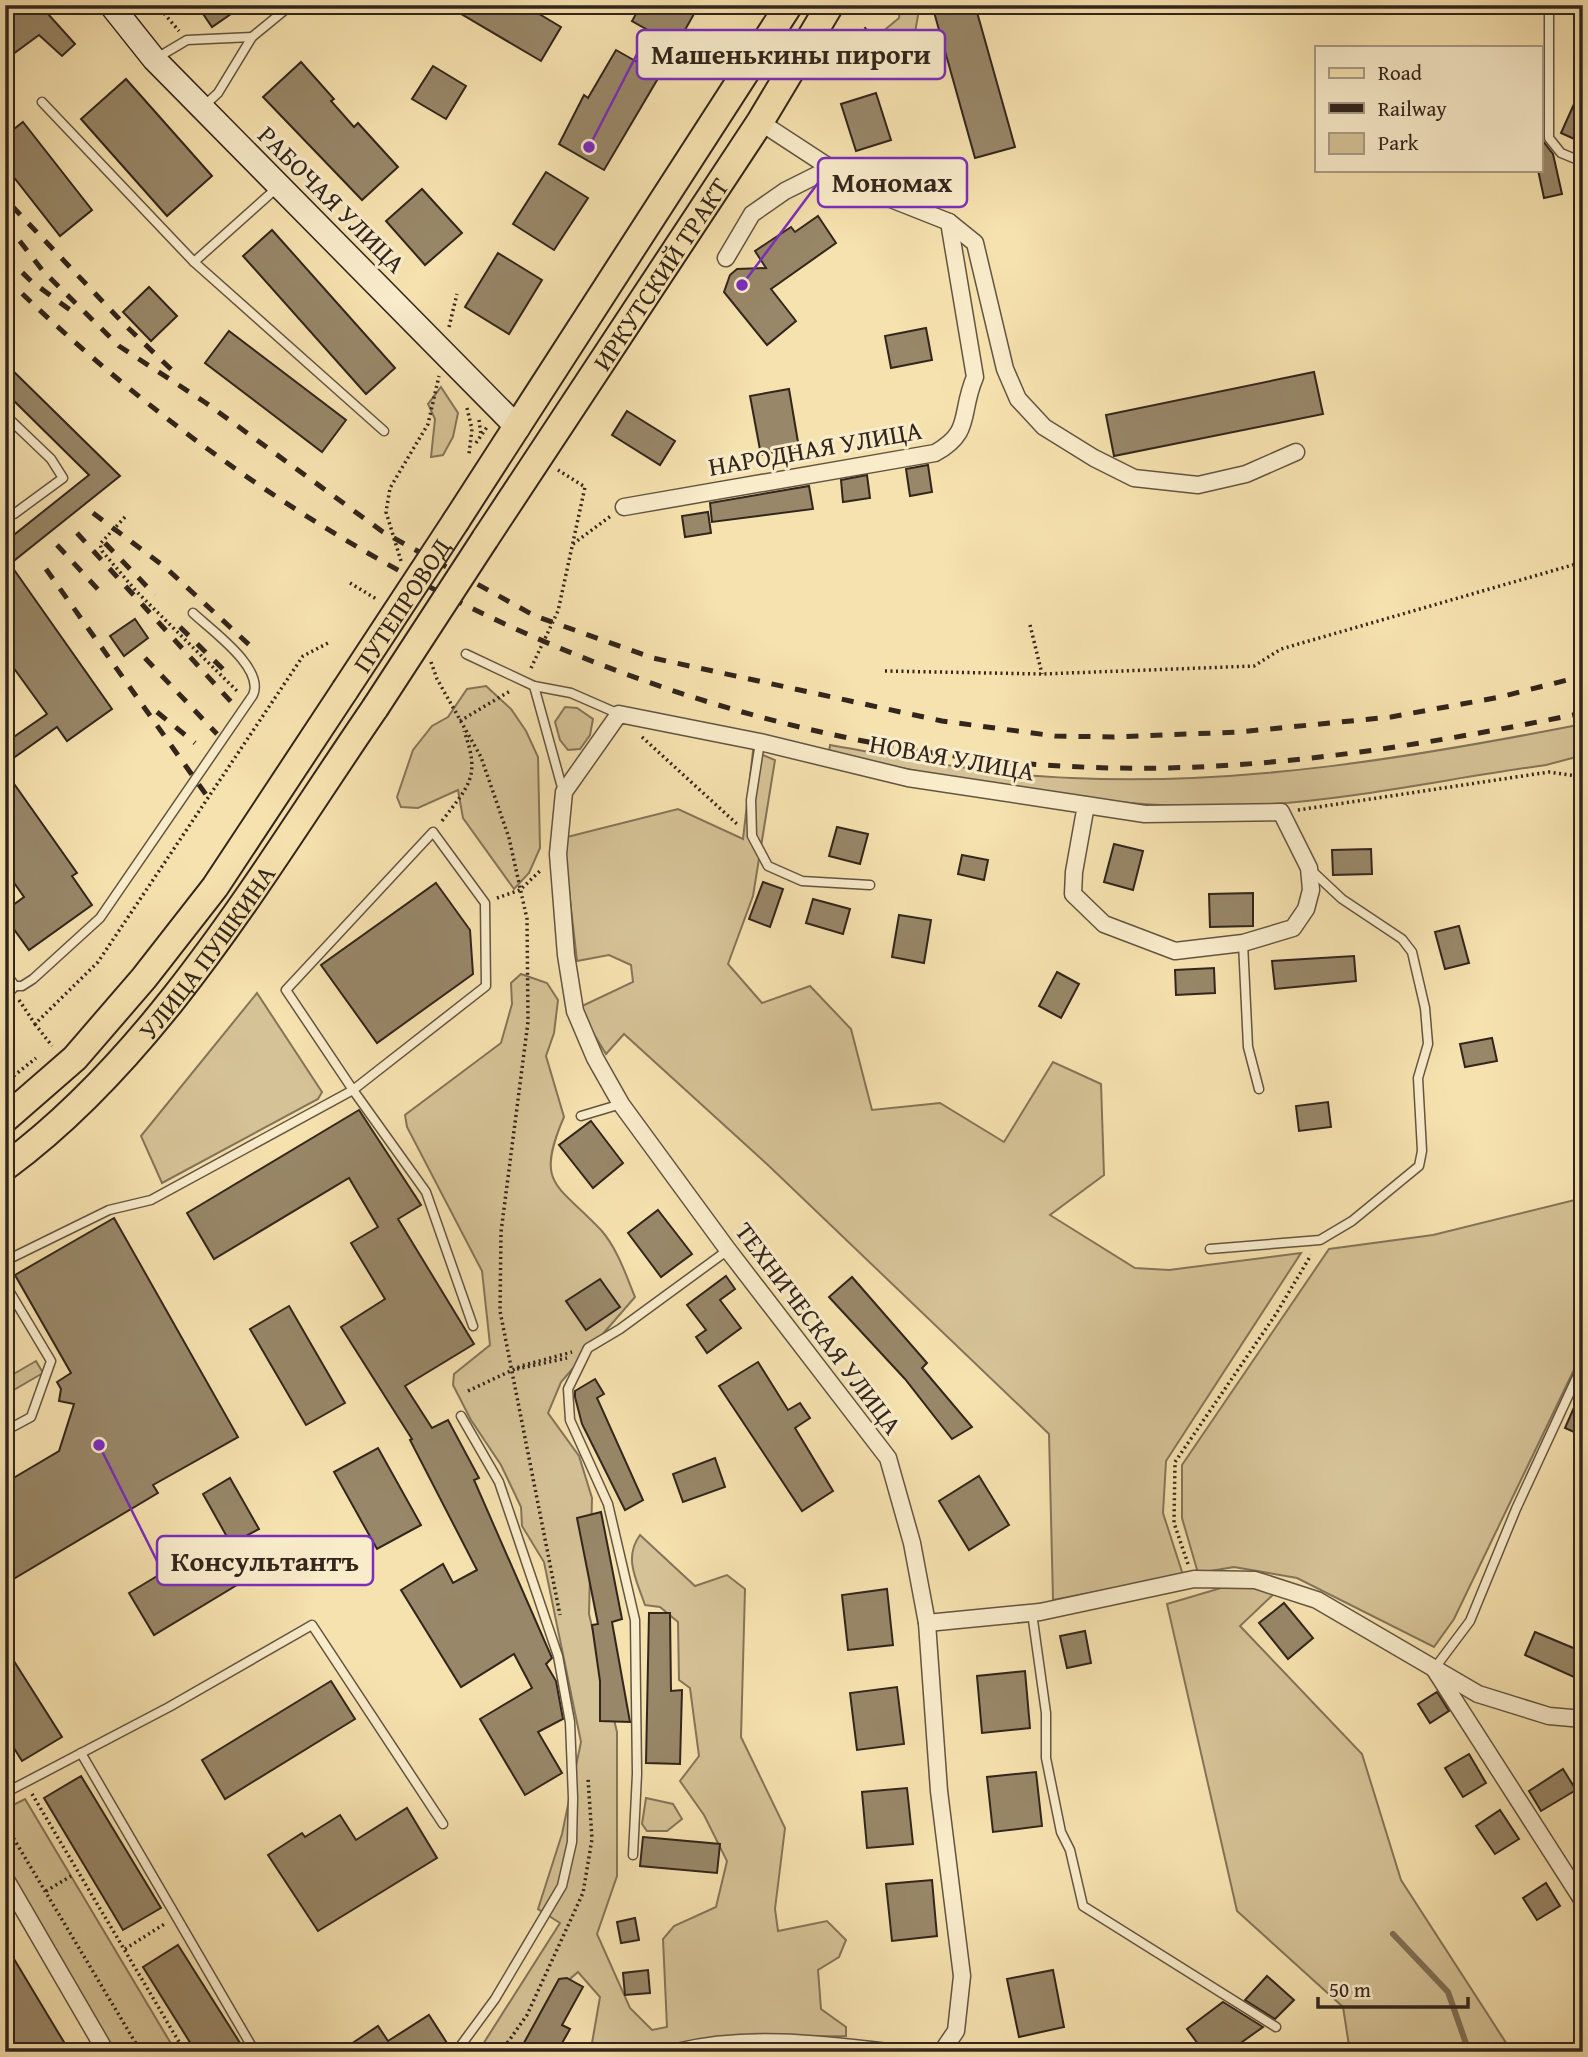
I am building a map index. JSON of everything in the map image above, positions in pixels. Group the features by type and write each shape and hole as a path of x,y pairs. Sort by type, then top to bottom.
{"main road":[{"name":"ИРКУТСКИЙ ТРАКТ","path":"456,521 789,5"},
{"name":"ИРКУТСКИЙ ТРАКТ","path":"485,539 760,122 830,5"},
{"name":"ПУТЕПРОВОД","path":"345,690 456,521"},
{"name":"ПУТЕПРОВОД","path":"374,708 485,539"},
{"name":"УЛИЦА ПУШКИНА","path":"5,1119 75,1058 145,978 215,887 345,690"},
{"name":"УЛИЦА ПУШКИНА","path":"5,1167 100,1082 174,1001 374,708"}],"street":[{"name":"РАБОЧАЯ УЛИЦА","path":"111,5 154,59 518,428"},
{"path":"760,122 858,186 949,222 975,243 1005,369 1018,399 1044,427 1112,468 1134,478 1199,485 1246,474 1297,452"},
{"path":"726,258 752,214 785,191 831,168"},
{"name":"НАРОДНАЯ УЛИЦА","path":"624,506 935,453 951,444 961,434 967,397 975,377 949,222"},
{"path":"564,792 619,714"},
{"name":"НОВАЯ УЛИЦА","path":"619,714 760,742 908,778 1145,814 1280,813"},
{"name":"ТЕХНИЧЕСКАЯ УЛИЦА","path":"564,792 558,854 566,955 575,1011 595,1058 621,1104 727,1251 888,1458 912,1543 927,1623 939,1791 962,1976 956,2031 942,2051"},
{"path":"1086,805 1074,872 1073,894 1104,924 1175,951 1243,943 1293,928 1306,909 1311,890 1309,868 1280,813"},
{"path":"927,1623 1032,1613 1194,1579 1255,1580 1317,1600 1434,1669 1498,1702 1549,1716 1583,1718"},
{"path":"1434,1669 1583,1901"},
{"path":"5,1878 106,2052"},
{"path":"677,2052 765,2043 826,2044 889,2052"}],"lane":[{"path":"202,108 218,93 252,37 291,5"},
{"path":"1549,5 1549,138 1561,153 1583,162"},
{"path":"154,59 187,40 252,37"},
{"path":"43,102 194,262 384,431"},
{"path":"194,262 279,186"},
{"path":"5,415 51,459 63,478 14,514 5,514"},
{"path":"8,983 22,986 33,979 92,929 248,702 256,684 251,670 193,613"},
{"path":"466,654 534,687 571,693 619,714"},
{"path":"534,687 564,792"},
{"path":"760,742 751,800 752,836 768,866 802,881 870,885"},
{"path":"5,1261 109,1210 151,1200 353,1090 486,986 485,902 433,832 286,990 353,1090 426,1192 473,1326"},
{"path":"1210,1249 1321,1240 1352,1221 1419,1166 1422,1151 1418,1078 1428,1044 1425,1008 1412,952 1402,939 1342,899 1309,868"},
{"path":"1243,943 1248,1047 1259,1089"},
{"path":"581,1116 621,1104"},
{"path":"633,1855 637,1774 635,1620 608,1504 570,1420 568,1389 588,1348 620,1329 727,1251"},
{"path":"5,1284 51,1361 31,1417 5,1432"},
{"path":"1434,1669 1470,1621 1516,1509 1583,1364"},
{"path":"456,2052 495,1999 562,1886 572,1842 573,1798 570,1722 558,1656 499,1482 461,1416"},
{"path":"1032,1613 1046,1713 1045,1758 1061,1832 1070,1850 1083,1906 1276,2027"},
{"path":"5,1793 312,1625 443,1824"},
{"path":"81,1753 255,2052"}],"path":[{"path":"157,5 187,40"},
{"path":"847,42 869,26"},
{"path":"949,222 936,188 957,174"},
{"path":"402,563 386,512 390,488 428,424 457,294"},
{"path":"466,405 472,429 469,454"},
{"path":"460,720 524,682 558,611 572,557 571,545 585,486 556,468"},
{"path":"571,545 624,506"},
{"path":"124,517 100,544 102,551 136,591 248,702"},
{"path":"885,671 1042,674 1254,666 1281,649 1583,562"},
{"path":"1030,625 1042,674"},
{"path":"34,1024 98,962 303,656 330,642"},
{"path":"429,653 436,679 481,757 509,838 527,919 528,1021 501,1232 500,1311 562,1625"},
{"path":"619,714 700,792 752,836"},
{"path":"433,832 467,788 475,759 460,720"},
{"path":"1280,813 1549,772 1583,777"},
{"path":"485,902 520,890 558,854"},
{"path":"5,1083 52,1045 34,1024 8,983"},
{"path":"1194,1579 1174,1523 1175,1462 1276,1314 1321,1240"},
{"path":"468,1391 512,1369 564,1360 588,1348"},
{"path":"501,2052 527,2015 583,1893 592,1839 587,1770"},
{"path":"25,1783 185,2052"},
{"path":"5,1824 141,2052"},
{"path":"46,1891 71,1875"},
{"path":"124,1949 177,1916"}],"green space":[{"path":"900,5 920,5 913,43 884,59 876,37 899,18"},
{"path":"441,387 458,413 453,437 443,455 431,457 435,419 428,404"},
{"path":"486,686 511,709 526,731 538,757 540,848 529,873 514,889 463,818 458,790 418,808 401,807 397,797 413,750 432,726 448,717 467,689"},
{"path":"565,707 577,708 593,719 590,735 580,749 568,750 560,740 555,722"},
{"path":"1583,724 1583,755 1546,765 1365,794 1256,805 1204,806 1096,800 987,785 829,752 830,745 1011,774 1072,778 1201,778 1392,758"},
{"path":"753,751 775,760 753,896 728,964 762,1003 810,986 851,1029 872,1110 940,1103 1004,1142 1053,1062 1101,1084 1104,1175 1050,1215 1135,1268 1169,1270 1301,1253 1166,1461 1163,1513 1183,1575 1053,1600 1049,1434 769,1166 624,1034 606,1054 578,1008 633,982 631,965 609,955 577,961 563,838 678,809 743,839"},
{"path":"521,974 547,983 558,1000 554,1033 546,1056 564,1117 555,1140 551,1171 562,1192 607,1237 621,1262 635,1297 561,1382 548,1413 579,1456 592,1498 589,1614 617,1732 617,1876 597,1934 630,2008 652,2030 667,2027 663,1939 674,1926 716,1907 727,1861 704,1815 680,1781 699,1756 690,1688 679,1680 678,1622 660,1607 645,1605 635,1578 632,1552 640,1535 695,1586 727,1575 745,1589 741,1737 785,1828 775,1909 778,1931 827,1921 846,1940 839,1957 818,1970 821,2009 846,2027 846,2036 723,2037 644,2052 584,2052 592,2043 600,1997 578,1972 562,1986 525,2052 478,2052 560,1923 538,1909 562,1834 581,1742 544,1562 522,1526 521,1507 501,1465 471,1420 453,1385 454,1374 490,1345 482,1271 407,1127 405,1115 501,1043 512,1004 511,983"},
{"path":"257,993 322,1092 318,1099 162,1183 141,1136"},
{"path":"1583,1198 1583,1351 1454,1619 1434,1647 1297,1578 1234,1567 1198,1573 1182,1518 1182,1465 1329,1249 1433,1235"},
{"path":"36,1361 43,1373 5,1395 5,1379"},
{"path":"1231,1585 1277,1591 1240,1626 1362,1754 1401,1880 1512,2052 1350,2052 1343,2007 1237,1911 1167,1604"},
{"path":"646,1798 673,1804 682,1819 667,1831 647,1831 642,1824"},
{"path":"25,1799 176,2052 113,2052 5,1867 5,1809"}],"building":[{"path":"5,5 40,5 75,44 62,56 39,35 5,60"},
{"path":"197,5 244,5 212,27"},
{"path":"446,5 524,5 561,27 541,61"},
{"path":"641,5 699,5 676,46 632,21"},
{"path":"946,5 975,5 1015,147 975,158 934,12 947,9"},
{"path":"616,50 660,75 604,170 559,144 584,95 588,98"},
{"path":"301,62 334,99 331,101 354,127 358,123 398,167 362,200 263,97"},
{"path":"433,66 466,86 446,119 412,99"},
{"path":"126,79 212,176 167,216 81,119"},
{"path":"1583,84 1583,143 1561,133"},
{"path":"876,93 891,140 856,151 841,104"},
{"path":"23,122 92,210 60,236 5,166 5,136"},
{"path":"1542,136 1553,154 1562,194 1544,198 1538,172 1542,172"},
{"path":"546,172 588,198 554,250 513,224"},
{"path":"422,189 462,233 425,265 386,221"},
{"path":"818,216 836,243 771,289 796,321 767,345 724,292 730,275 737,269 766,268 755,251 791,227 795,232"},
{"path":"272,230 395,368 366,394 243,256"},
{"path":"498,253 542,280 509,334 465,307"},
{"path":"149,287 177,316 151,341 123,312"},
{"path":"926,328 932,360 891,368 885,336"},
{"path":"229,331 346,420 322,452 205,363"},
{"path":"5,363 120,476 10,564 112,709 67,741 57,727 5,764 5,743 47,714 5,656 5,542 89,475 5,392"},
{"path":"1314,372 1323,414 1114,456 1106,415"},
{"path":"789,389 799,448 761,455 750,396"},
{"path":"627,411 675,441 660,465 612,435"},
{"path":"928,465 932,492 910,496 906,469"},
{"path":"867,475 870,498 843,502 841,480"},
{"path":"809,486 813,509 712,522 710,503"},
{"path":"708,512 711,533 685,537 682,516"},
{"path":"135,619 148,638 124,656 110,636"},
{"path":"5,771 77,873 72,876 92,905 29,950 5,917 5,911 24,897 5,870"},
{"path":"837,827 868,834 860,864 829,856"},
{"path":"1114,844 1143,851 1133,890 1104,882"},
{"path":"1371,849 1372,874 1333,875 1332,850"},
{"path":"962,855 988,860 984,880 958,874"},
{"path":"763,882 783,889 770,927 749,919"},
{"path":"436,883 470,930 473,974 377,1043 321,965"},
{"path":"1253,893 1253,926 1210,927 1209,894"},
{"path":"813,899 850,909 843,934 806,923"},
{"path":"899,915 931,920 924,963 892,957"},
{"path":"1459,926 1469,963 1445,969 1435,932"},
{"path":"1354,956 1356,981 1275,989 1272,961"},
{"path":"1214,968 1215,993 1176,995 1175,970"},
{"path":"1057,972 1079,984 1061,1018 1039,1006"},
{"path":"1492,1038 1497,1061 1465,1067 1460,1044"},
{"path":"1328,1102 1331,1127 1299,1131 1296,1106"},
{"path":"359,1110 421,1205 398,1219 474,1344 405,1386 432,1428 448,1420 479,1478 474,1480 552,1658 546,1664 556,1681 563,1719 538,1732 562,1773 525,1795 480,1719 532,1688 514,1654 461,1687 401,1590 443,1564 453,1583 477,1570 410,1440 412,1439 341,1327 385,1299 351,1243 378,1227 349,1178 214,1259 187,1213"},
{"path":"591,1121 623,1163 593,1188 559,1145"},
{"path":"658,1210 692,1254 661,1277 628,1233"},
{"path":"114,1218 238,1437 153,1485 158,1493 5,1584 5,1483 59,1451 74,1404 59,1401 61,1389 57,1382 71,1373 15,1275"},
{"path":"726,1276 735,1289 720,1300 741,1328 707,1353 696,1337 706,1330 687,1305"},
{"path":"852,1277 927,1363 922,1368 972,1427 952,1439 905,1379 829,1297"},
{"path":"600,1279 620,1307 586,1330 566,1301"},
{"path":"289,1306 345,1403 306,1425 250,1329"},
{"path":"758,1362 788,1410 800,1403 810,1418 795,1428 833,1491 802,1511 719,1386"},
{"path":"595,1379 604,1394 597,1398 643,1500 625,1510 582,1424 575,1397 575,1391"},
{"path":"1583,1387 1583,1436 1565,1428"},
{"path":"378,1448 421,1525 377,1549 334,1472"},
{"path":"715,1458 725,1487 683,1502 673,1474"},
{"path":"979,1476 1009,1525 969,1550 939,1501"},
{"path":"230,1478 259,1529 231,1544 203,1494"},
{"path":"601,1512 622,1619 612,1622 630,1722 600,1721 600,1681 592,1625 598,1624 577,1518"},
{"path":"217,1540 242,1582 154,1635 129,1593"},
{"path":"887,1589 893,1645 848,1650 842,1595"},
{"path":"1284,1603 1313,1638 1288,1659 1259,1623"},
{"path":"649,1613 670,1613 671,1691 682,1690 680,1764 646,1763"},
{"path":"1085,1631 1091,1663 1067,1668 1060,1636"},
{"path":"1535,1632 1583,1652 1583,1681 1525,1655"},
{"path":"5,1647 62,1737 22,1761 5,1734"},
{"path":"1025,1671 1030,1728 982,1733 977,1676"},
{"path":"331,1681 355,1719 225,1799 202,1760"},
{"path":"897,1687 904,1744 857,1750 850,1693"},
{"path":"1437,1692 1449,1711 1430,1723 1418,1704"},
{"path":"1469,1754 1486,1783 1463,1797 1445,1768"},
{"path":"1563,1769 1576,1790 1541,1811 1529,1791"},
{"path":"1036,1772 1042,1826 993,1832 987,1777"},
{"path":"81,1776 161,1908 123,1930 44,1798"},
{"path":"907,1788 913,1844 867,1848 862,1792"},
{"path":"407,1808 437,1858 318,1931 268,1855 302,1833 305,1837 340,1815 356,1840"},
{"path":"1500,1810 1519,1839 1495,1854 1476,1826"},
{"path":"643,1837 720,1844 717,1873 640,1866"},
{"path":"932,1880 937,1936 892,1941 886,1884"},
{"path":"1546,1883 1560,1906 1537,1920 1523,1898"},
{"path":"635,1918 639,1940 621,1943 617,1922"},
{"path":"5,1944 70,2052 12,2052 5,2041"},
{"path":"178,1945 240,2043 227,2052 196,2052 143,1967"},
{"path":"648,1970 650,1993 625,1995 623,1973"},
{"path":"1053,1970 1064,2027 1019,2037 1007,1979"},
{"path":"1267,1976 1294,2000 1275,2019 1245,2000"},
{"path":"567,1978 583,1987 562,2025 570,2029 557,2052 519,2052 559,1979"},
{"path":"1223,2002 1263,2027 1228,2052 1204,2052 1187,2029"},
{"path":"429,2015 447,2043 434,2052 339,2052 378,2026 388,2041"}],"waterway":[{"path":"1393,1934 1448,1992 1469,2052"}],"railway":[{"path":"12,206 124,324 178,376"},
{"path":"5,222 43,271 119,346 206,403 383,532 535,616 653,658 942,721 1055,736 1113,737 1239,732 1391,717 1500,697 1583,676"},
{"path":"5,256 31,281 74,313"},
{"path":"5,277 125,385 254,482 392,567 537,638 688,696 844,737 1003,762 1165,768 1323,757 1479,733 1583,713"},
{"path":"93,513 165,567 257,652"},
{"path":"77,533 233,704"},
{"path":"105,543 155,595"},
{"path":"57,545 105,597"},
{"path":"46,569 207,796"},
{"path":"180,627 229,675"},
{"path":"145,658 217,734"},
{"path":"157,712 195,743"}],"place":[{"name":"Машенькины пироги","path":"589,147"},
{"name":"Мономах","path":"742,285"},
{"name":"Консультантъ","path":"99,1445"}]}
